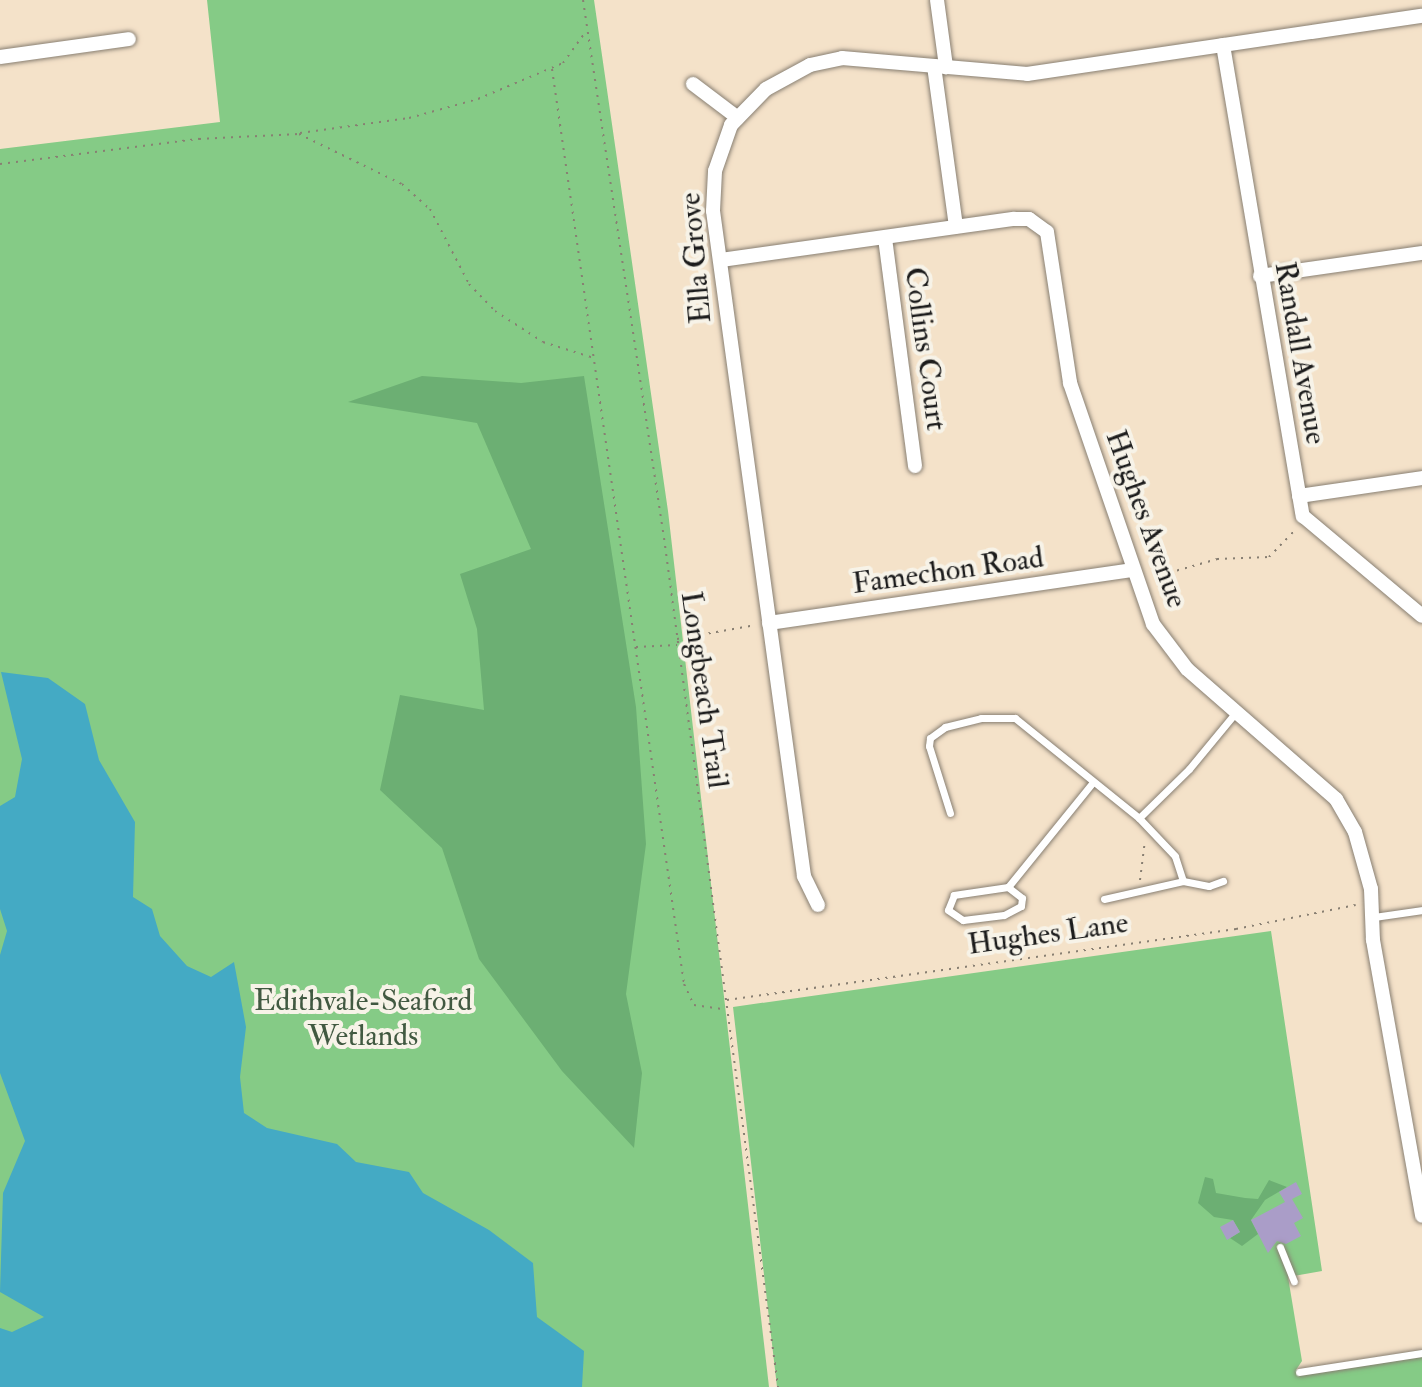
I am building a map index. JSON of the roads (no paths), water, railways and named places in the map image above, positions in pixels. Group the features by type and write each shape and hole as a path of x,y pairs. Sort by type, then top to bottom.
{"street":[{"path":"937,0 940,66 956,226"},
{"name":"Ella Grove","path":"818,905 804,876 713,211 715,171 738,118 766,89 810,65 842,58 1027,74 1422,16"},
{"path":"0,57 129,39"},
{"name":"Randall Avenue","path":"1223,45 1299,496 1311,526 1422,616"},
{"path":"693,84 738,118"},
{"name":"Hughes Avenue","path":"721,260 956,226 1029,219 1052,242 1070,383 1153,624 1187,669 1343,808 1361,848 1374,911 1374,946 1422,1216"},
{"name":"Collins Court","path":"885,238 915,466"},
{"path":"1260,276 1422,253"},
{"path":"1299,496 1422,478"},
{"name":"Famechon Road","path":"769,623 1135,576"}],"lane":[{"path":"1139,818 1189,769 1236,712"},
{"path":"950,813 929,742 939,730 967,721 1017,719 1139,818 1175,856 1183,881"},
{"path":"1008,887 1093,782"},
{"path":"1104,899 1183,881 1209,886 1223,881"},
{"path":"989,886 1008,887 1023,902 1007,914 961,920 949,912 952,896 989,886"},
{"path":"1374,911 1422,910"},
{"path":"1280,1247 1294,1281"},
{"path":"1299,1372 1422,1353"}],"water":[{"path":"1,672 48,678 85,704 99,760 135,822 133,897 152,909 160,936 187,966 211,977 234,962 246,1027 240,1077 244,1113 267,1128 337,1144 356,1162 409,1172 423,1193 489,1230 533,1263 537,1317 584,1351 582,1387 0,1387 0,1328 12,1332 44,1317 0,1292 3,1193 25,1141 0,1073 0,955 7,931 0,909 0,806 15,797 22,759"}],"park label":[{"name":"Edithvale-Seaford Wetlands","path":"363,1018"}]}
